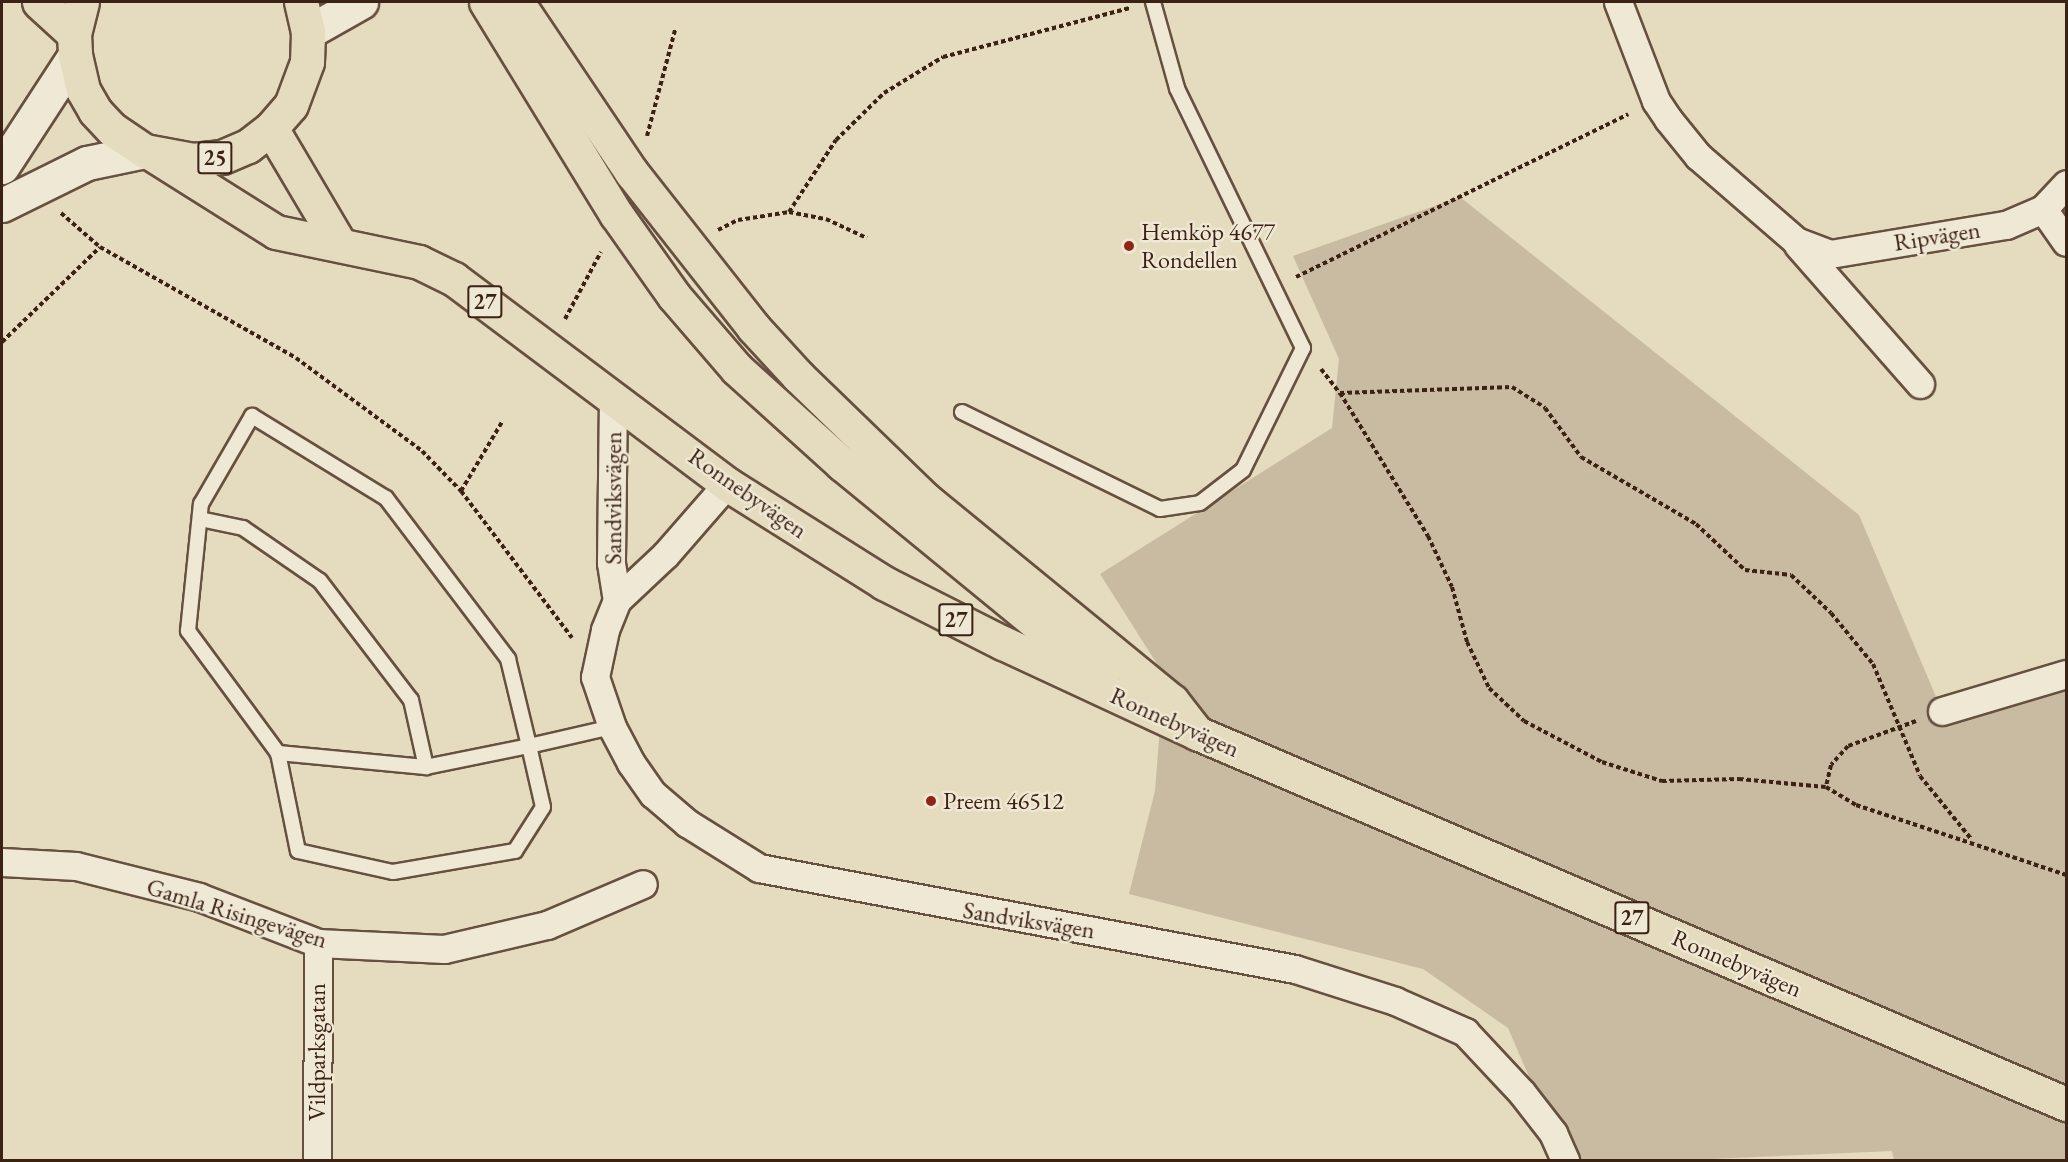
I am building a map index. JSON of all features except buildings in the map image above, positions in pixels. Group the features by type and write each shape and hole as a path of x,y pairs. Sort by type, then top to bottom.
{"main road":[{"path":"2,167 74,44 39,2"},
{"name":"25","path":"82,2 74,44 84,90 95,111 111,129 148,152 179,160 222,157 248,146 271,129 291,105 303,77 304,17"},
{"path":"304,17 361,2"},
{"path":"486,2 616,214 674,296 737,369 784,415 1132,703"},
{"path":"517,2 651,198 753,327 798,376 926,499 1172,701 1197,733"},
{"path":"271,129 339,243"},
{"path":"2,205 87,163 148,152"},
{"name":"Ronnebyvägen","path":"148,152 276,232 339,243 419,262 454,279 613,396 727,484 884,583 1197,733 2067,1104"}],"street":[{"name":"Ripvägen","path":"1618,2 1656,101 1698,156 1796,241 1920,384"},
{"name":"Ripvägen","path":"1796,241 1830,254 2006,225 2043,209 2067,183"},
{"path":"2043,209 2067,242"},
{"name":"Sandviksvägen","path":"613,396 611,563 617,600"},
{"name":"Sandviksvägen","path":"727,484 665,555 617,600 604,630 595,677 612,727 653,794 687,823 759,868 1295,969 1395,1000 1465,1032 1522,1092 1553,1133 1565,1161"},
{"path":"1942,711 2067,674"},
{"name":"Gamla Risingevägen","path":"2,862 87,868 199,897 318,943 444,949 547,925 643,884"},
{"name":"Vildparksgatan","path":"317,1161 318,943"}],"lane":[{"path":"962,412 1160,509 1200,503 1243,470 1303,348 1178,88 1153,2"},
{"path":"252,416 386,498 508,659 529,746 543,807 515,850 393,872 298,851 278,753 188,630 201,504 252,416"},
{"path":"200,519 243,528 320,581 411,700 426,767"},
{"path":"278,753 426,767 612,727"}],"path":[{"path":"789,212 836,140 884,93 943,57 1153,2"},
{"path":"644,144 675,30"},
{"path":"1273,288 1656,101"},
{"path":"57,210 100,247 296,358 422,451 460,491 564,624 595,677"},
{"path":"713,233 738,220 789,212 826,219 867,238"},
{"path":"564,321 596,264 616,214"},
{"path":"2,342 100,247"},
{"path":"1303,348 1340,393 1397,480 1428,536 1452,587 1467,642 1489,688 1524,721 1602,762 1662,781 1739,779 1826,787 1856,805 1972,840 2067,875"},
{"path":"1340,393 1512,387 1545,408 1581,457 1696,524 1745,570 1791,575 1831,613 1873,664 1902,726 1920,776 1972,840"},
{"path":"460,491 502,422"},
{"path":"1826,787 1831,765 1848,746 1942,711"}],"shaded area":[{"path":"1460,197 1859,515 1942,711 2066,674 2066,1160 1894,1160 1892,1151 1687,1160 1565,1160 1508,1028 1423,969 1129,894 1155,791 1164,675 1100,574 1332,428 1339,359 1293,256"}],"place":[{"name":"Hemköp 4677 Rondellen","path":"1129,246"},
{"name":"Preem 46512","path":"931,801"}]}
